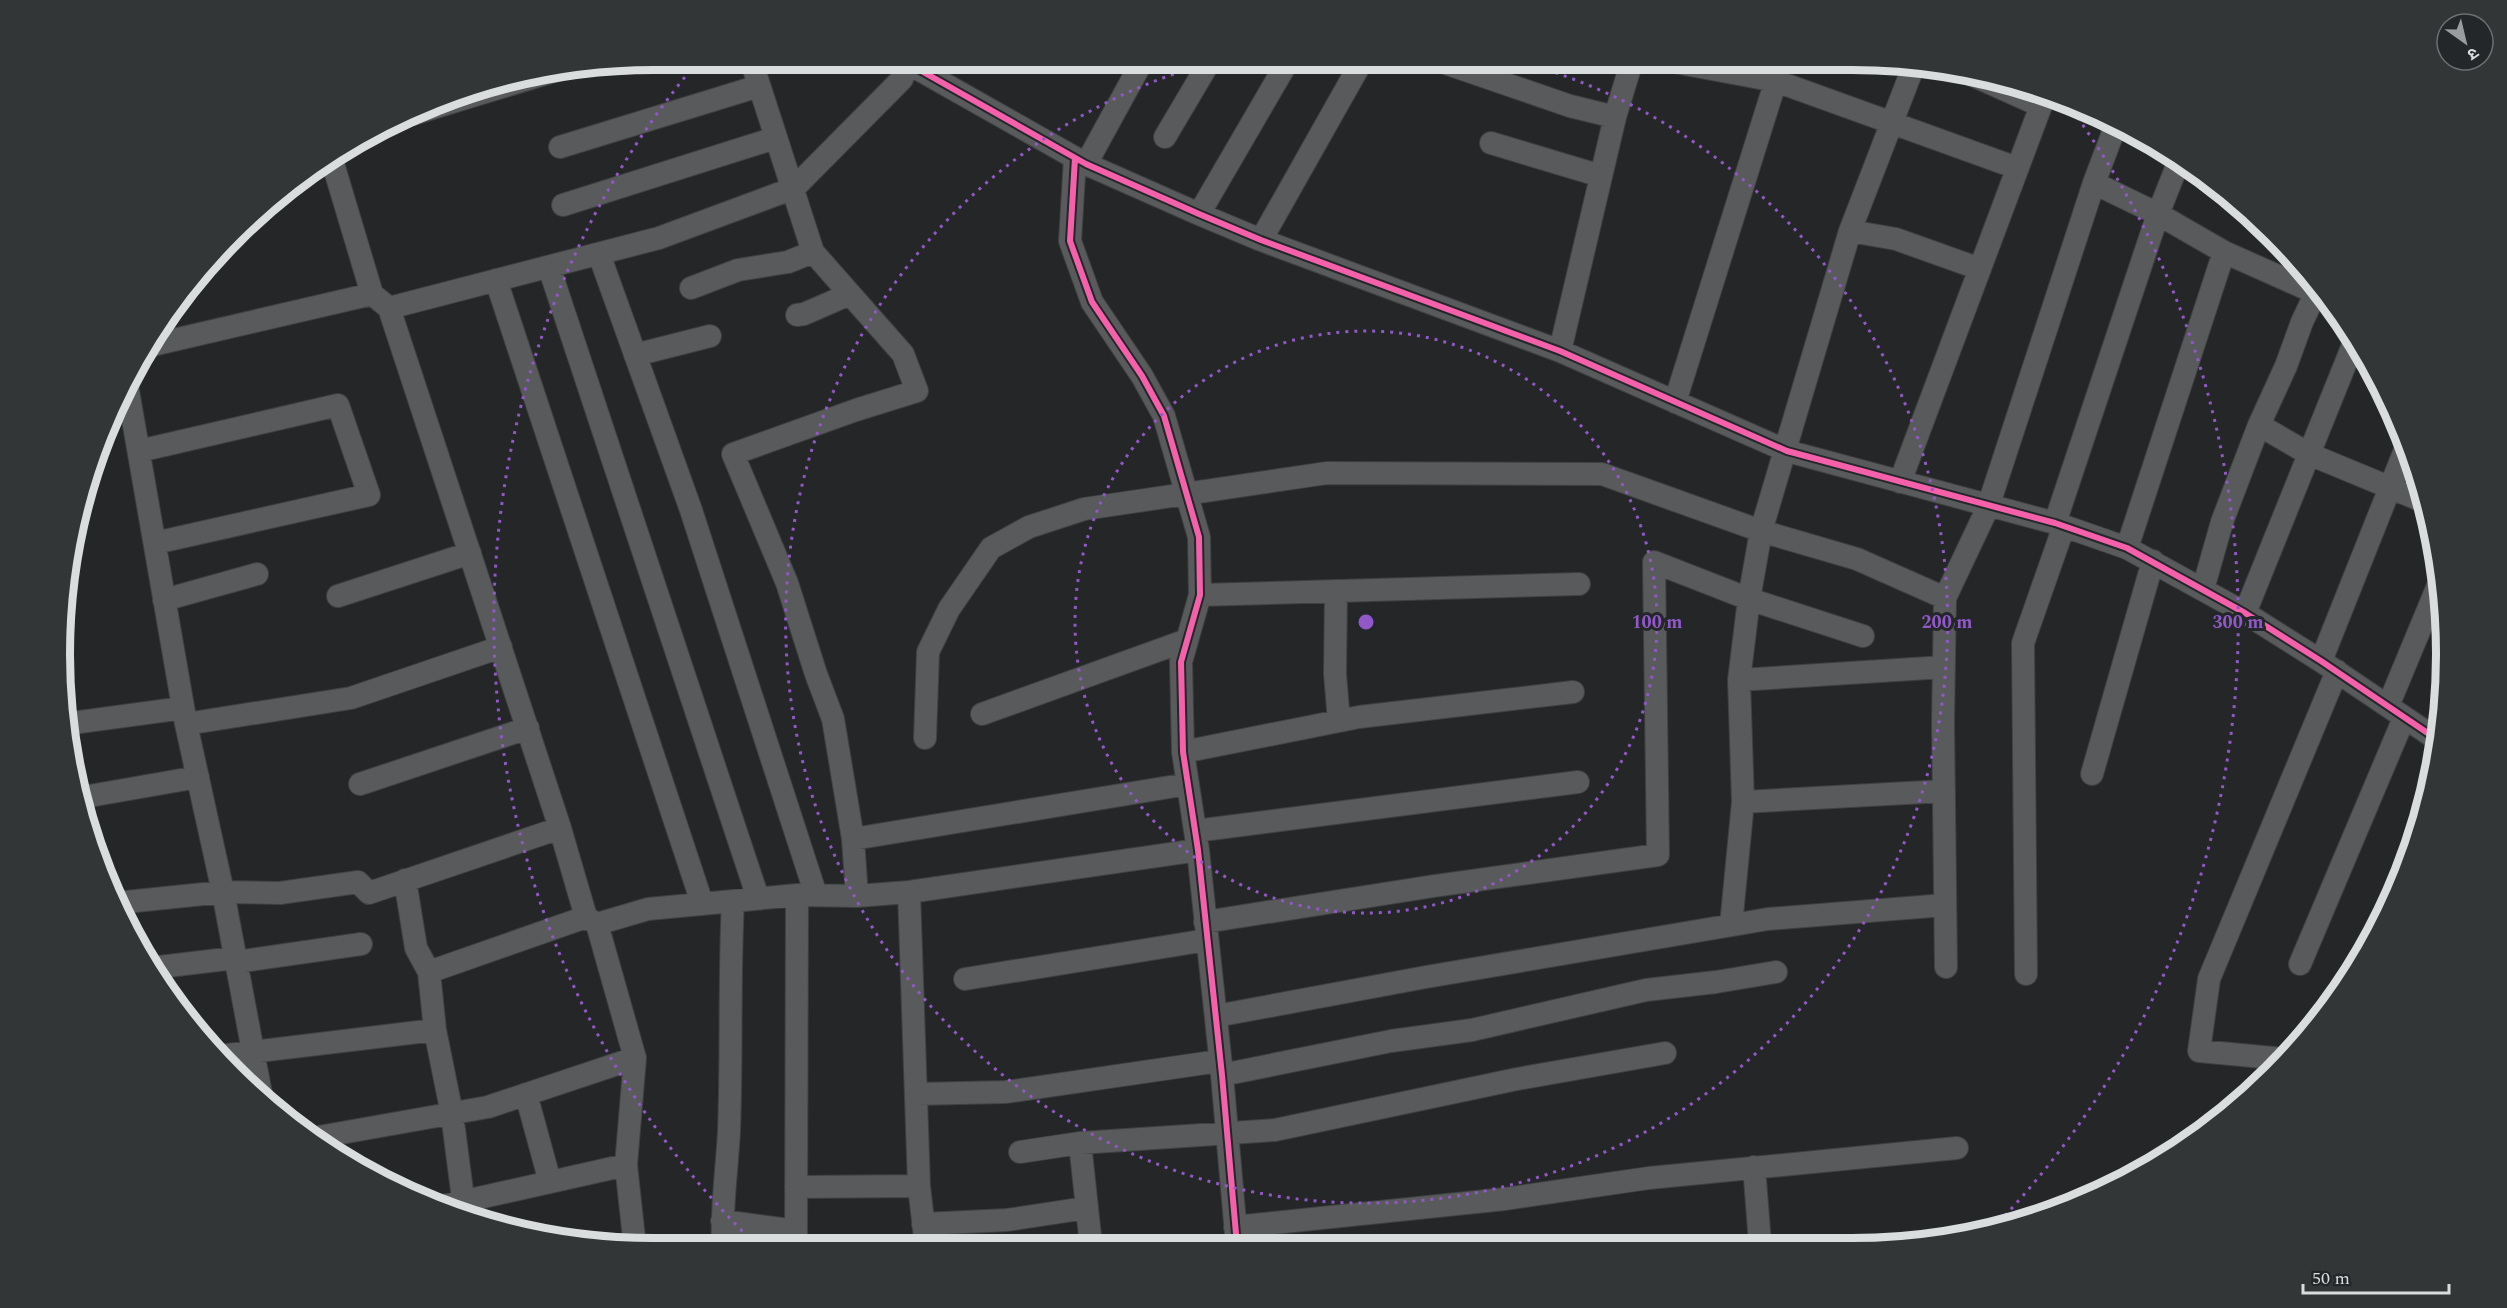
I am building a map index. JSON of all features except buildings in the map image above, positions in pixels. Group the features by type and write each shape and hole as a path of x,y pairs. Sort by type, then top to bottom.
{"street":[{"path":"754,70 813,252 903,354 917,392 856,410 733,454 787,583 833,719 854,839 857,896"},
{"path":"161,344 496,280 659,238 794,188 902,79 903,70"},
{"path":"920,70 1081,161 1199,214 1261,240 1560,351 1787,451 2059,525 2127,548 2245,613 2329,666 2431,735"},
{"path":"1137,70 1081,161 1070,242 1092,302 1142,376 1164,416 1198,537 1200,595 1181,662 1183,752 1196,840 1216,1016 1236,1236 1649,1178 1957,1148"},
{"path":"1166,137 1205,70"},
{"path":"1199,214 1283,70"},
{"path":"1261,240 1357,70"},
{"path":"1464,70 1570,106 1616,117"},
{"path":"1560,351 1601,176 1629,70"},
{"path":"1676,402 1779,71 1892,122 2017,168"},
{"path":"1731,925 1743,802 1739,680 1749,599 1761,531 1787,451 1850,231 1911,74"},
{"path":"560,147 759,86"},
{"path":"1900,482 2042,102"},
{"path":"1946,967 1945,598 1988,507 2094,183 2113,132"},
{"path":"563,205 775,138"},
{"path":"1491,143 1601,176"},
{"path":"334,166 470,553 592,920 635,1058 626,1165 634,1237"},
{"path":"2025,974 2023,643 2158,214 2177,169"},
{"path":"2094,183 2158,214 2224,252 2305,285"},
{"path":"1850,231 1896,239 1980,269"},
{"path":"691,288 738,270 789,262 813,252"},
{"path":"2127,548 2224,252"},
{"path":"599,254 691,510 806,895 796,1238 722,1221"},
{"path":"549,267 758,898"},
{"path":"496,280 702,903"},
{"path":"797,315 850,294"},
{"path":"2203,589 2222,522 2259,425 2314,296"},
{"path":"635,355 710,336"},
{"path":"2245,613 2351,350"},
{"path":"139,451 338,405 369,495 155,543"},
{"path":"122,415 139,451 184,716 223,892 259,1083"},
{"path":"2259,425 2309,454 2416,498"},
{"path":"2274,1058 2199,1051 2209,979 2329,666 2402,457"},
{"path":"925,738 928,652 949,609 991,548 1029,527 1084,509 1327,473 1602,474 1761,531 1857,559 1945,598"},
{"path":"338,596 470,553"},
{"path":"2092,774 2153,561"},
{"path":"965,979 1206,931 1658,855 1654,562 1749,599 1863,636"},
{"path":"164,600 257,574"},
{"path":"1200,595 1579,584"},
{"path":"1336,591 1335,674 1339,721"},
{"path":"2300,964 2396,712 2434,600"},
{"path":"982,714 1187,640"},
{"path":"74,723 184,716 351,698 501,647"},
{"path":"1739,680 1944,667"},
{"path":"1183,752 1339,721 1573,692"},
{"path":"360,784 528,728"},
{"path":"88,796 198,777"},
{"path":"429,972 592,920 648,909 758,898 806,895 857,896 909,892 1196,840 1578,782"},
{"path":"854,839 1188,784"},
{"path":"1743,802 1944,791"},
{"path":"126,902 223,892 280,893 358,882 369,893 560,828"},
{"path":"405,880 416,948 429,972 435,1030 452,1114 457,1203"},
{"path":"909,892 919,1186 925,1235 1086,1208"},
{"path":"723,1238 729,1132 730,948 733,901"},
{"path":"1216,1016 1426,976 1731,925 1945,905"},
{"path":"162,967 361,944"},
{"path":"916,1094 1006,1092 1221,1068 1472,1030 1646,990 1776,972"},
{"path":"230,1055 435,1030"},
{"path":"1020,1152 1080,1143 1275,1130 1517,1079 1665,1053"},
{"path":"326,1136 488,1107 635,1058"},
{"path":"526,1095 550,1182"},
{"path":"1080,1143 1090,1238"},
{"path":"464,1206 550,1182 626,1165"},
{"path":"1754,1167 1760,1238"},
{"path":"796,1187 919,1186"}],"cycle path":[{"path":"920,70 1086,164 1199,214 1261,240 1560,351 1787,451 2055,523 2127,548 2245,613 2431,735"},
{"path":"1075,158 1070,241 1092,302 1142,376 1164,416 1199,537 1200,595 1181,662 1183,752 1198,850 1236,1238"}]}
